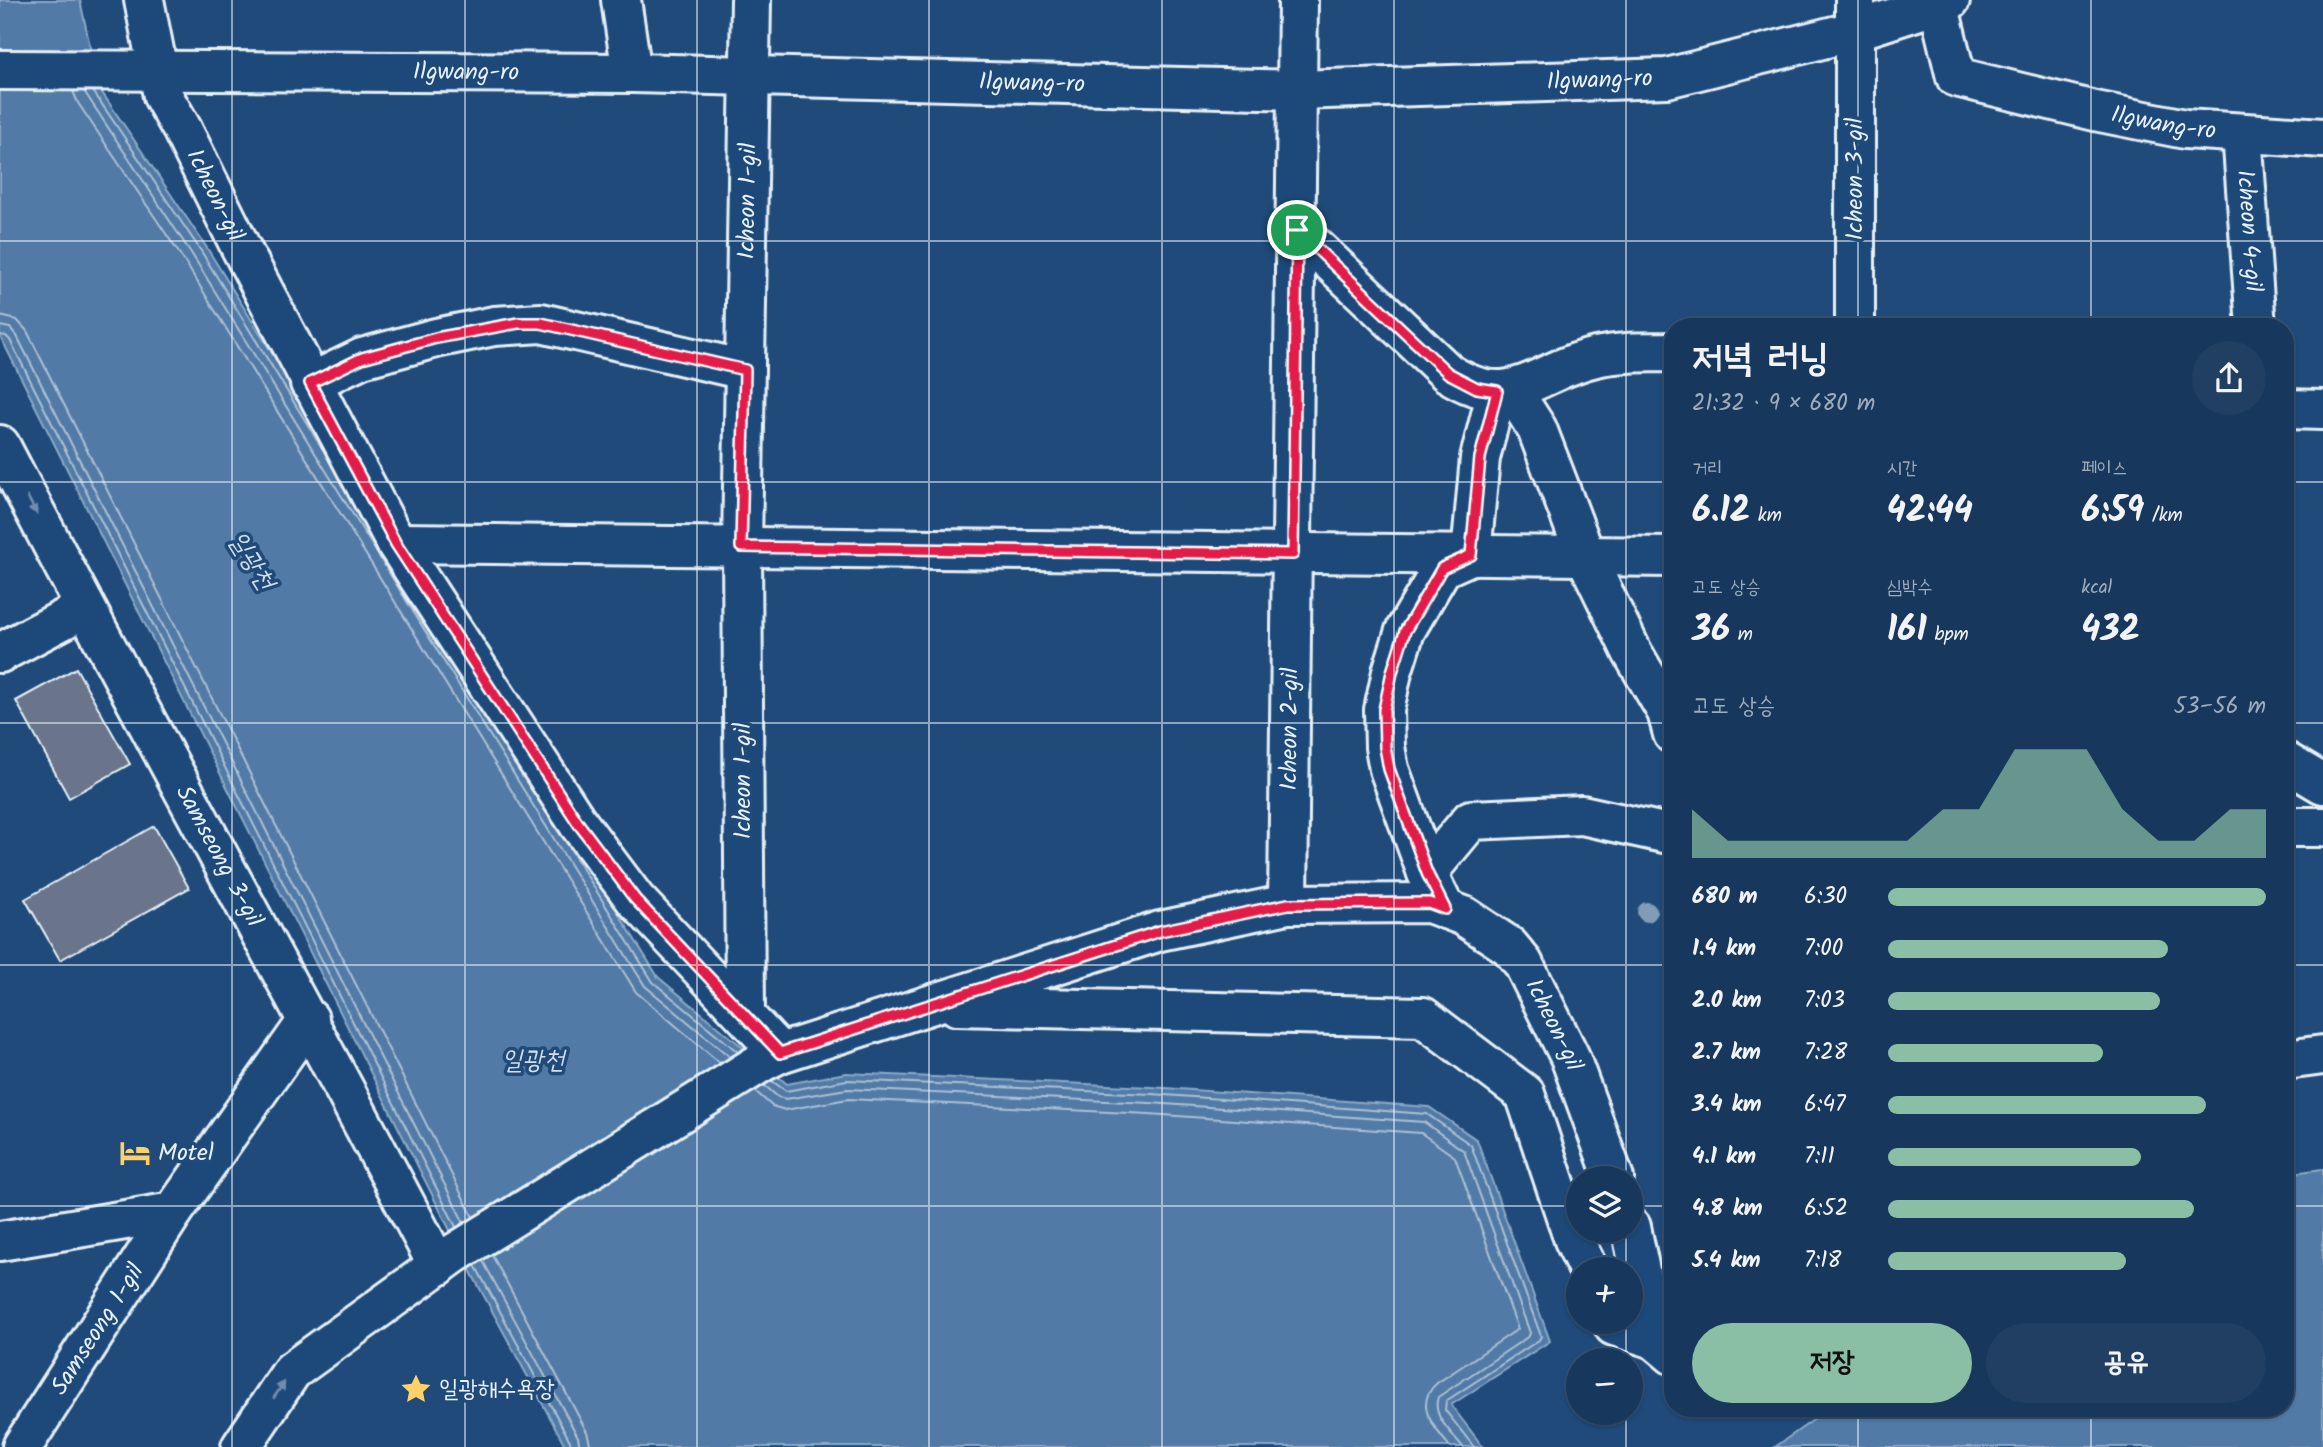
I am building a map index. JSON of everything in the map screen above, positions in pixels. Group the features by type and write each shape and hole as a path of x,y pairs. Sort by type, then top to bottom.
{"street":[{"name":"Icheon-gil","path":"144,0 163,96 396,544 578,823 635,899 745,1015 771,1057 1160,931 1288,904 1429,903 1464,916 1509,946 1523,963 1570,1057 1610,1166"},
{"path":"621,0 632,73"},
{"name":"Icheon 1-gil","path":"745,1015 741,547 751,0"},
{"name":"Icheon 2-gil","path":"1288,904 1298,0"},
{"name":"Ilgwang-ro","path":"0,70 632,73 1297,90 1667,78 1855,15 1944,2 1955,77 2095,111 2185,129 2242,133"},
{"name":"Icheon 3-gil","path":"1855,15 1855,318"},
{"name":"Icheon 4-gil","path":"2255,318 2242,133 2323,138"},
{"path":"1297,230 1448,373 1477,388 1505,391 1597,356 1664,352"},
{"path":"310,383 362,358 436,338 494,326 541,323 745,370"},
{"path":"1471,555 1480,458 1505,391"},
{"path":"1505,391 1537,429 1586,557 1632,652 1664,707"},
{"path":"2294,409 2323,410"},
{"name":"Samseong 3-gil","path":"0,445 85,608 309,1019 447,1260"},
{"path":"396,544 1664,557"},
{"path":"1445,909 1427,873 1389,769 1385,747 1384,710 1405,631 1442,568 1471,555"},
{"path":"0,653 85,608"},
{"path":"2294,767 2323,784"},
{"path":"1427,873 1471,820 1582,816 1664,833"},
{"path":"2294,827 2323,827"},
{"path":"926,1006 1423,1017 1525,1094 1574,1240 1582,1257"},
{"name":"Samseong 1-gil","path":"22,1447 173,1212 309,1019"},
{"path":"2294,1059 2323,1055"},
{"path":"241,1447 292,1371 447,1260 771,1057"},
{"path":"0,1241 173,1212"},
{"path":"1635,1243 1663,1347"},
{"path":"1633,1334 1663,1347"}],"water":[{"name":"일광천","path":"0,0 80,0 99,88 207,248 658,977 787,1084 846,1073 1151,1087 1429,1107 1477,1140 1550,1341 1451,1405 1483,1447 566,1447 472,1274 0,336"},
{"path":"2323,1169 2323,1447 1775,1447 1818,1417 2294,1417 2294,1173"}],"building":[{"path":"76,668 130,764 69,798 16,701"},
{"path":"154,826 189,888 60,960 25,899"}],"place":[{"name":"Motel","path":"135,1153"},
{"name":"일광해수욕장","path":"416,1389"}],"route":[{"path":"1297,230 1448,373 1477,388 1497,391 1489,432 1480,458 1471,555 1442,568 1405,631 1384,710 1385,747 1389,769 1427,873 1445,909 1429,903 1288,904 1160,931 780,1053 635,899 578,823 396,544 310,383 362,358 436,338 494,326 541,323 745,370 741,547 1293,554 1297,230"}]}
